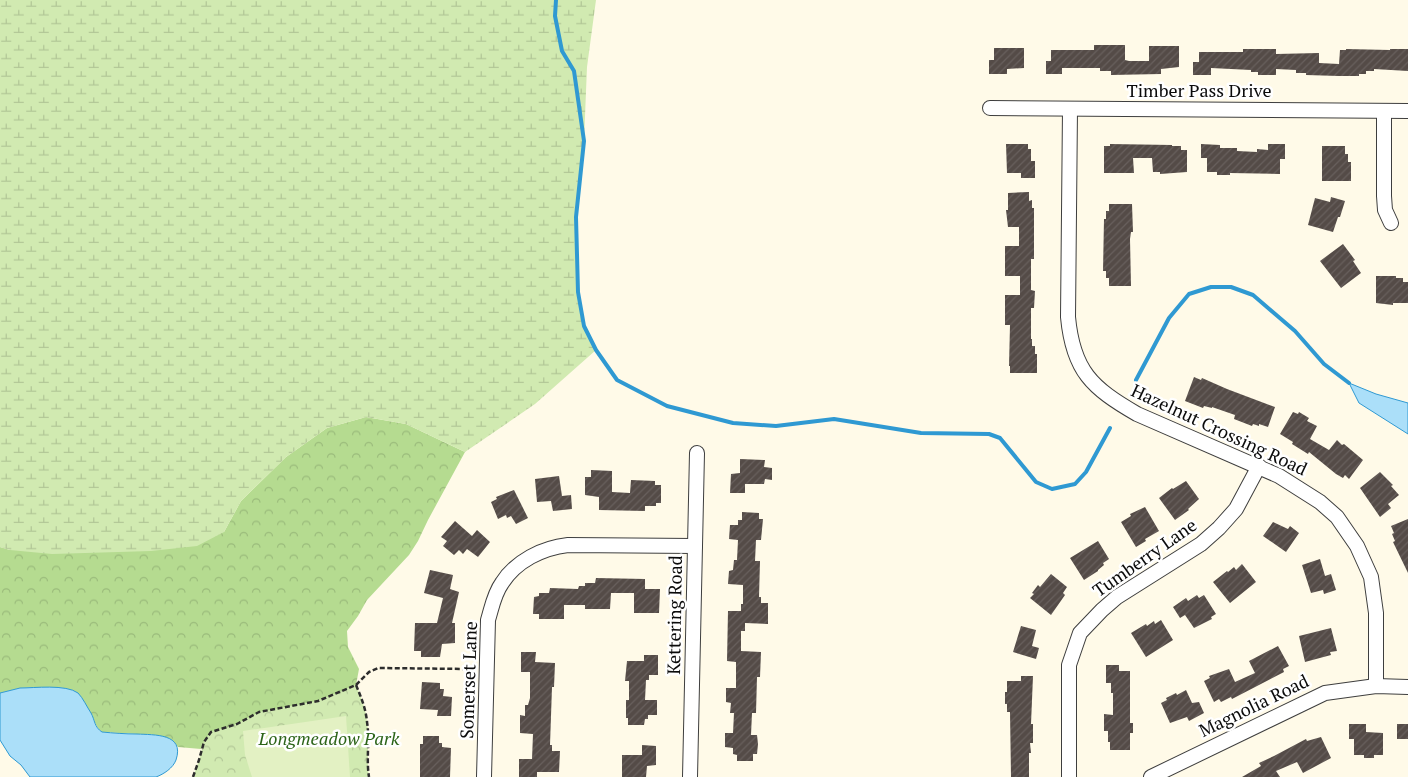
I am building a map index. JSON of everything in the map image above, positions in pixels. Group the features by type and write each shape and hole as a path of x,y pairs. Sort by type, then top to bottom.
{"street":[{"name":"Timber Pass Drive","path":"990,108 1408,111"},
{"name":"Hazelnut Crossing Road","path":"1070,110 1068,317 1073,350 1084,374 1116,402 1137,414 1259,466 1286,480 1320,502 1337,516 1357,546 1371,577 1375,596 1376,686"},
{"path":"1384,110 1384,196 1385,210 1391,223"},
{"name":"Kettering Road","path":"690,777 697,453"},
{"name":"Tumberry Lane","path":"1069,777 1069,664 1080,632 1117,597 1201,544 1219,528 1236,509 1259,466"},
{"name":"Somerset Lane","path":"484,777 488,620 494,599 502,582 522,562 542,550 556,546 696,546"},
{"name":"Magnolia Road","path":"1151,777 1325,693 1376,686 1408,687"}],"path":[{"path":"193,777 204,742 211,732 237,724 259,712 318,701 356,685 369,672 378,668 471,669"},
{"path":"356,685 365,708 368,724 369,777"}],"green space":[{"path":"0,0 596,0 587,67 584,141 576,217 578,292 584,326 596,350 535,404 465,452 406,424 366,417 327,428 286,457 241,501 224,532 197,546 151,551 52,554 10,550 0,547"},
{"path":"366,417 406,424 465,452 409,555 367,600 347,631 348,647 359,669 356,685 320,700 262,713 211,733 201,749 178,747 172,740 155,735 102,732 97,727 89,711 52,688 20,688 0,693 0,547 10,550 224,532 241,501 286,457 327,428"},
{"name":"Longmeadow Park","path":"356,685 366,717 369,777 193,777 204,742 211,732 237,724 259,712 318,701"},
{"path":"346,716 350,777 252,777 245,755 243,731"}],"water":[{"path":"1349,383 1376,394 1408,403 1408,434 1359,403"},
{"path":"58,687 73,690 82,697 99,730 102,732 166,737 176,745 178,751 176,760 173,766 156,777 30,777 21,765 10,756 0,740 0,693 20,688"}],"building":[{"path":"1094,45 1125,45 1125,60 1129,61 1149,61 1149,46 1179,46 1179,67 1161,69 1161,74 1111,75 1111,71 1100,71 1100,68 1062,68 1062,74 1046,74 1046,61 1051,61 1051,50 1094,50"},
{"path":"994,48 1024,48 1024,68 1007,69 1007,74 989,74 989,60 994,60"},
{"path":"1243,49 1276,49 1276,54 1319,53 1319,63 1339,64 1340,50 1408,49 1408,71 1374,69 1374,71 1366,71 1366,74 1359,74 1359,76 1339,76 1306,75 1306,73 1296,73 1296,70 1276,69 1276,75 1258,75 1258,72 1251,72 1251,70 1211,68 1211,75 1193,75 1193,62 1199,62 1199,52 1243,52"},
{"path":"1006,144 1028,144 1028,149 1031,149 1031,161 1035,161 1035,178 1021,178 1021,173 1007,173"},
{"path":"1110,144 1181,146 1181,150 1187,150 1187,172 1160,174 1160,172 1153,172 1152,158 1133,158 1134,173 1104,173 1104,146 1110,146"},
{"path":"1201,144 1220,145 1220,148 1237,148 1237,151 1257,152 1257,149 1268,150 1268,144 1285,144 1285,159 1280,159 1280,174 1230,173 1230,175 1217,175 1217,172 1207,172 1207,158 1201,158"},
{"path":"1322,146 1345,146 1348,162 1351,162 1351,181 1322,181"},
{"path":"1029,192 1029,201 1032,200 1032,208 1034,208 1034,259 1031,259 1031,290 1035,291 1034,308 1031,308 1031,339 1032,346 1035,346 1035,354 1037,354 1037,373 1010,373 1010,325 1005,325 1005,295 1020,295 1020,276 1005,276 1005,246 1019,246 1019,227 1008,227 1006,210 1008,210 1008,193"},
{"path":"1331,197 1345,201 1333,232 1308,225 1315,198 1330,202"},
{"path":"1109,204 1132,204 1133,232 1131,232 1130,239 1131,286 1109,286 1109,278 1106,278 1106,271 1103,271 1104,219 1106,219 1106,211 1109,211"},
{"path":"1343,244 1355,260 1353,261 1361,273 1341,288 1320,261"},
{"path":"1376,276 1396,276 1396,278 1403,278 1403,282 1408,282 1408,303 1393,303 1393,305 1376,303"},
{"path":"1194,377 1201,380 1202,378 1275,407 1268,427 1259,424 1259,426 1253,424 1252,426 1234,419 1235,415 1212,407 1204,406 1203,408 1185,401"},
{"path":"1293,412 1298,414 1299,412 1309,418 1307,421 1317,426 1310,439 1329,450 1337,440 1363,460 1349,479 1345,475 1343,478 1336,474 1309,452 1308,454 1280,434"},
{"path":"740,459 765,460 764,467 772,468 772,480 765,479 764,484 745,484 745,493 730,493 731,474 740,473"},
{"path":"591,470 612,471 612,492 630,493 631,480 655,481 655,485 661,485 661,503 656,503 656,506 645,506 645,511 599,510 599,497 585,495 585,477 591,477"},
{"path":"1380,472 1393,485 1391,486 1399,495 1388,504 1391,508 1380,517 1360,488"},
{"path":"559,476 562,496 571,495 572,509 553,511 551,501 537,502 535,479"},
{"path":"1186,481 1199,499 1189,510 1175,520 1159,498 1172,488"},
{"path":"514,490 528,518 516,524 511,516 507,518 506,515 498,519 491,502 497,499 496,497"},
{"path":"1145,507 1159,531 1136,547 1121,522 1131,516 1130,514"},
{"path":"742,512 759,513 759,519 763,519 761,540 756,540 755,561 760,561 759,597 761,597 761,603 768,603 768,624 745,623 745,631 741,631 741,651 761,652 760,677 757,677 756,713 752,713 751,735 757,735 758,744 757,754 753,754 753,761 737,761 737,755 733,754 733,748 725,747 725,733 733,733 734,713 730,713 731,703 726,702 726,688 736,688 736,662 727,661 728,611 741,611 741,604 743,604 743,585 728,584 729,571 733,570 734,560 737,560 738,540 729,539 730,525 738,525 738,520 742,520"},
{"path":"1408,519 1408,573 1393,542 1395,541 1392,534 1394,533 1391,526"},
{"path":"455,521 472,536 477,530 490,542 478,557 467,549 463,554 459,550 454,555 443,546 447,541 441,537"},
{"path":"1273,522 1288,529 1290,526 1299,533 1286,552 1263,536"},
{"path":"1098,541 1109,559 1103,563 1104,565 1098,571 1084,580 1070,558"},
{"path":"1320,559 1325,576 1331,574 1336,590 1324,594 1323,590 1311,593 1302,565"},
{"path":"1242,564 1256,582 1230,603 1213,582 1227,571 1234,567 1236,570"},
{"path":"430,570 453,575 450,589 459,592 452,623 455,623 455,643 442,644 440,657 421,657 421,651 414,651 415,623 437,623 443,598 424,593"},
{"path":"1051,574 1067,587 1063,593 1065,595 1051,615 1030,598 1038,585 1040,587"},
{"path":"596,578 645,579 645,589 660,589 659,613 634,613 634,593 611,593 610,609 585,609 585,605 564,605 564,619 539,619 539,614 533,614 534,597 539,596 539,593 549,593 550,588 578,589 579,586 585,586 585,583 595,583"},
{"path":"1197,595 1199,598 1204,595 1216,614 1211,617 1212,619 1194,628 1185,615 1180,618 1173,607 1186,598 1188,601"},
{"path":"1161,620 1173,640 1146,657 1131,633 1146,624 1147,626 1154,621 1155,624"},
{"path":"1021,626 1036,630 1032,646 1039,648 1036,659 1013,652"},
{"path":"1331,628 1337,651 1330,652 1331,655 1305,662 1299,636"},
{"path":"1278,646 1289,666 1283,669 1284,672 1232,699 1231,697 1221,702 1219,699 1214,702 1204,681 1210,678 1209,676 1229,669 1235,682 1255,673 1249,661"},
{"path":"521,652 536,652 535,662 555,663 554,687 552,687 550,745 552,745 552,751 560,751 559,772 537,772 537,777 519,777 519,759 532,759 533,734 520,733 520,715 525,716 525,705 528,705 530,698 530,672 521,672"},
{"path":"644,655 658,655 658,675 649,675 649,680 646,680 645,700 657,700 657,715 648,715 644,725 628,725 626,700 629,700 629,681 625,681 627,661 644,661"},
{"path":"1106,665 1119,665 1119,671 1130,671 1130,723 1133,723 1133,733 1130,733 1130,750 1110,750 1108,731 1104,731 1104,714 1113,715 1113,693 1111,693 1111,683 1106,683"},
{"path":"1021,676 1033,676 1031,724 1033,724 1033,743 1030,743 1029,777 1011,777 1010,712 1007,712 1007,704 1005,704 1005,692 1007,692 1007,681 1021,681"},
{"path":"422,682 440,683 440,689 444,689 443,696 452,697 451,716 437,716 438,710 420,709"},
{"path":"1186,690 1192,703 1199,702 1204,713 1189,721 1187,717 1170,723 1161,703 1167,700 1166,698"},
{"path":"1349,724 1366,724 1366,732 1383,733 1383,755 1374,755 1374,758 1364,758 1364,755 1354,755 1354,739 1349,739"},
{"path":"1397,724 1408,724 1408,739 1397,739"},
{"path":"423,736 439,736 439,743 442,743 442,747 451,748 450,777 420,777 420,744 423,744"},
{"path":"1321,737 1331,758 1303,773 1297,762 1276,771 1280,777 1242,777 1261,766 1259,763 1306,739 1307,741"},
{"path":"642,745 656,746 656,765 647,766 646,777 622,777 622,755 642,755"}],"waterway":[{"path":"556,0 555,16 562,51 574,71 584,141 576,217 578,292 584,326 596,350 617,380 667,406 733,423 776,426 834,419 921,433 989,434 1000,438 1036,482 1052,489 1075,484 1086,472 1110,428"},
{"path":"1136,380 1169,318 1189,294 1211,287 1231,287 1253,295 1295,331 1324,364 1349,383"}]}
